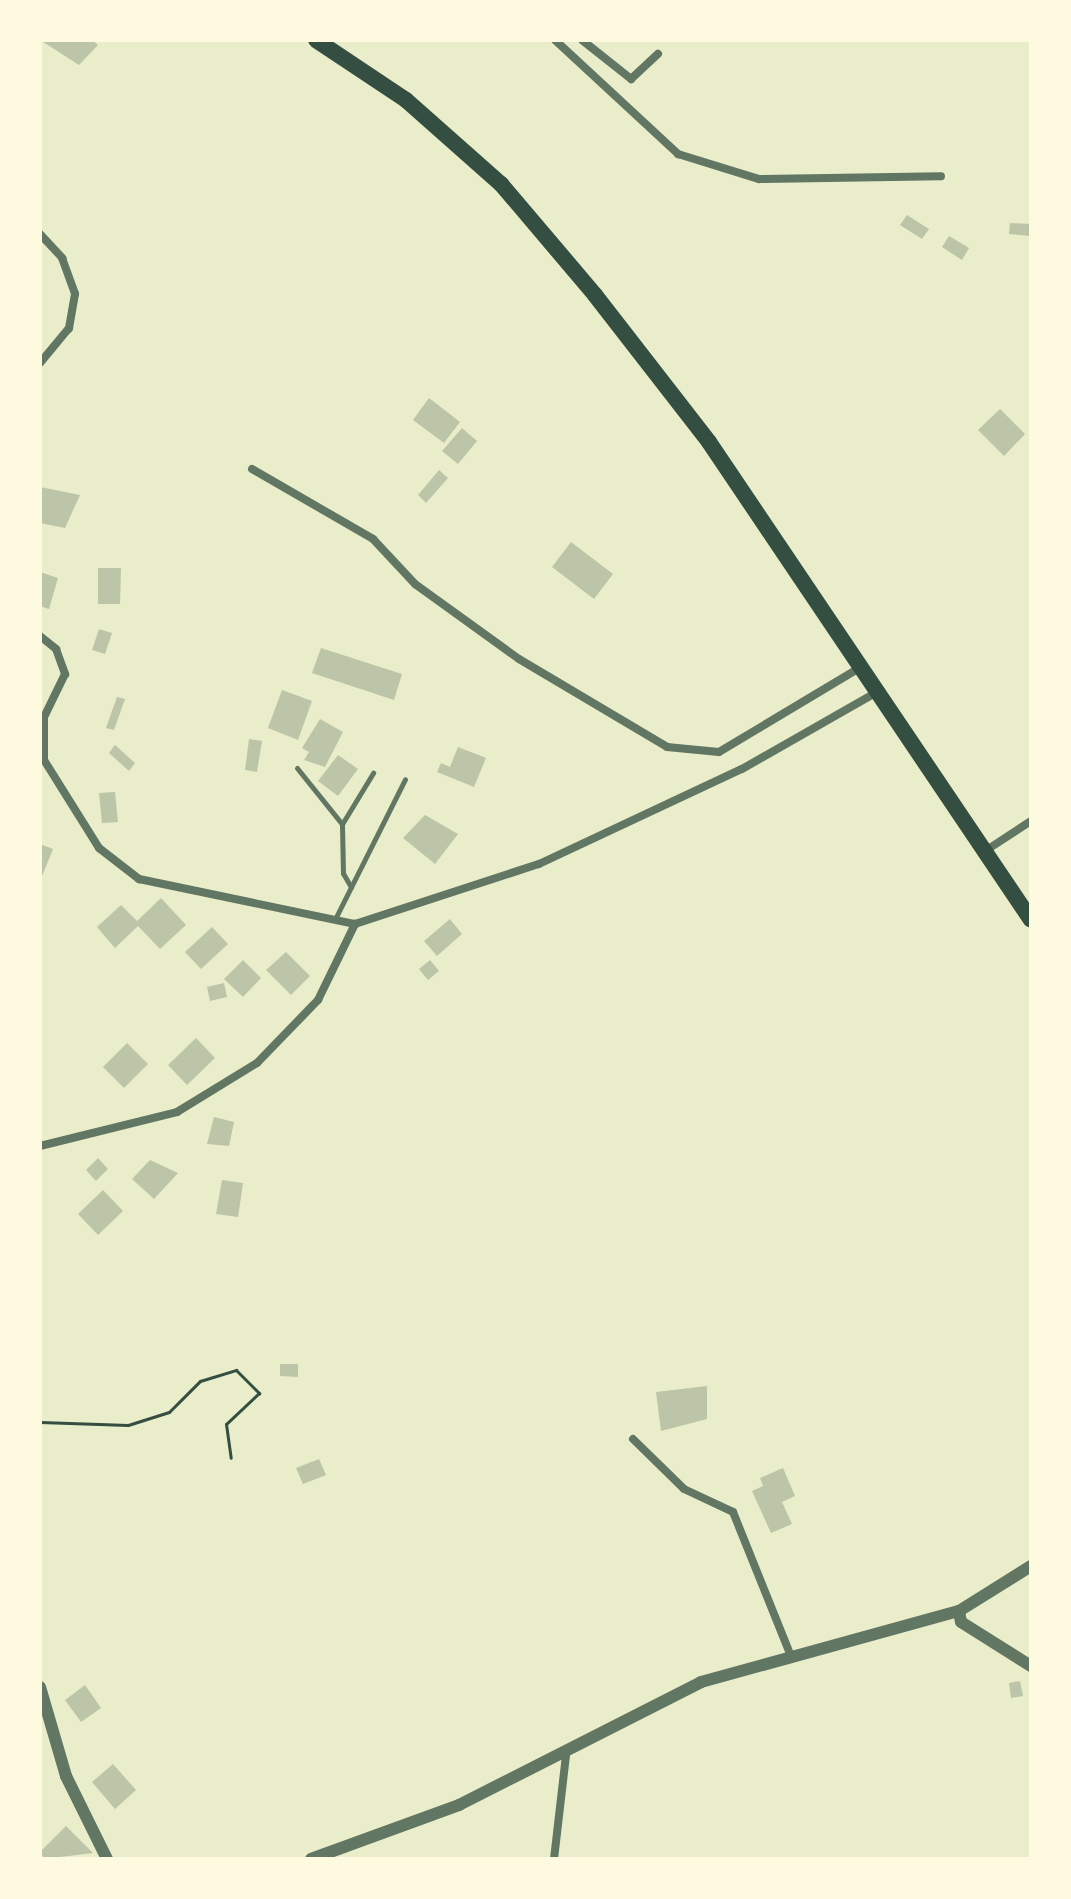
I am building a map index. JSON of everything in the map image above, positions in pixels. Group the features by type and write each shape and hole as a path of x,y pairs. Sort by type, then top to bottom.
{"highway":[{"path":"316,40 406,100 501,184 709,442 861,667 981,854 1031,920"}],"street":[{"path":"555,40 678,154 759,179 941,176"},
{"path":"582,40 631,79 658,54"},
{"path":"40,234 62,258 75,294 69,328 40,363"},
{"path":"252,469 373,539 415,584 519,659 667,747 719,752 861,667"},
{"path":"40,636 56,649 65,674 44,717 44,760 99,848 139,879 336,917 355,924 539,864 742,769 877,692"},
{"path":"981,854 1031,821"},
{"path":"40,1146 177,1112 257,1063 318,1000 355,924"},
{"path":"633,1439 684,1489 733,1512 791,1656"},
{"path":"311,1859 459,1805 566,1755 701,1682 959,1611 1031,1566"},
{"path":"959,1611 961,1622 1031,1666"},
{"path":"40,1687 66,1776 107,1859"},
{"path":"554,1859 566,1755"}],"lane":[{"path":"297,768 342,824"},
{"path":"351,887 343,873 342,824 373,773"},
{"path":"336,917 405,779"}],"path":[{"path":"40,1422 128,1425 169,1412 200,1381 236,1370 259,1393 226,1424 231,1458"}],"building":[{"path":"40,40 92,40 98,45 79,65"},
{"path":"907,215 929,229 922,239 900,225"},
{"path":"1010,223 1031,224 1030,236 1009,234"},
{"path":"949,236 969,248 962,260 942,247"},
{"path":"429,398 460,422 444,443 413,420"},
{"path":"1000,409 1025,434 1004,456 978,430"},
{"path":"462,428 477,441 458,464 442,451"},
{"path":"439,470 448,478 426,503 418,495"},
{"path":"40,487 80,495 65,528 40,523"},
{"path":"571,542 613,574 594,599 552,567"},
{"path":"98,568 121,568 120,604 98,604"},
{"path":"40,572 58,578 49,609 40,606"},
{"path":"99,629 112,633 105,654 92,650"},
{"path":"321,648 402,674 394,700 312,673"},
{"path":"282,690 312,701 298,740 268,728"},
{"path":"117,697 125,699 114,730 106,728"},
{"path":"320,719 343,732 325,767 304,760 309,752 302,748"},
{"path":"249,739 262,741 257,772 245,770"},
{"path":"115,745 135,763 129,771 109,753"},
{"path":"458,747 486,758 474,787 437,772 441,763 450,767"},
{"path":"338,755 358,769 338,796 318,781"},
{"path":"115,792 118,822 102,823 99,793"},
{"path":"425,815 458,834 435,864 403,838"},
{"path":"40,844 53,849 40,881"},
{"path":"161,898 186,925 160,949 138,926 115,948 97,927 121,905 137,921"},
{"path":"450,919 462,934 437,956 424,941"},
{"path":"212,927 228,944 201,969 185,952"},
{"path":"286,952 310,976 291,995 266,970"},
{"path":"243,960 261,978 243,997 224,979"},
{"path":"430,960 439,971 428,980 419,969"},
{"path":"224,983 227,997 210,1001 207,987"},
{"path":"196,1038 215,1058 187,1085 168,1065"},
{"path":"127,1043 148,1064 124,1088 103,1067"},
{"path":"214,1117 234,1122 229,1146 207,1144"},
{"path":"98,1158 108,1169 96,1181 86,1170"},
{"path":"150,1160 178,1173 154,1199 132,1179"},
{"path":"222,1180 243,1183 238,1217 216,1214"},
{"path":"103,1190 123,1211 98,1235 78,1214"},
{"path":"280,1364 298,1364 298,1377 280,1376"},
{"path":"707,1386 707,1419 661,1431 656,1392"},
{"path":"319,1459 326,1475 303,1484 296,1468"},
{"path":"783,1468 795,1496 782,1502 792,1524 771,1533 752,1491 763,1486 760,1478"},
{"path":"1020,1681 1023,1696 1011,1698 1009,1683"},
{"path":"85,1685 101,1708 81,1722 65,1700"},
{"path":"113,1764 136,1790 115,1809 92,1782"},
{"path":"66,1826 93,1853 44,1859 40,1852"}]}
